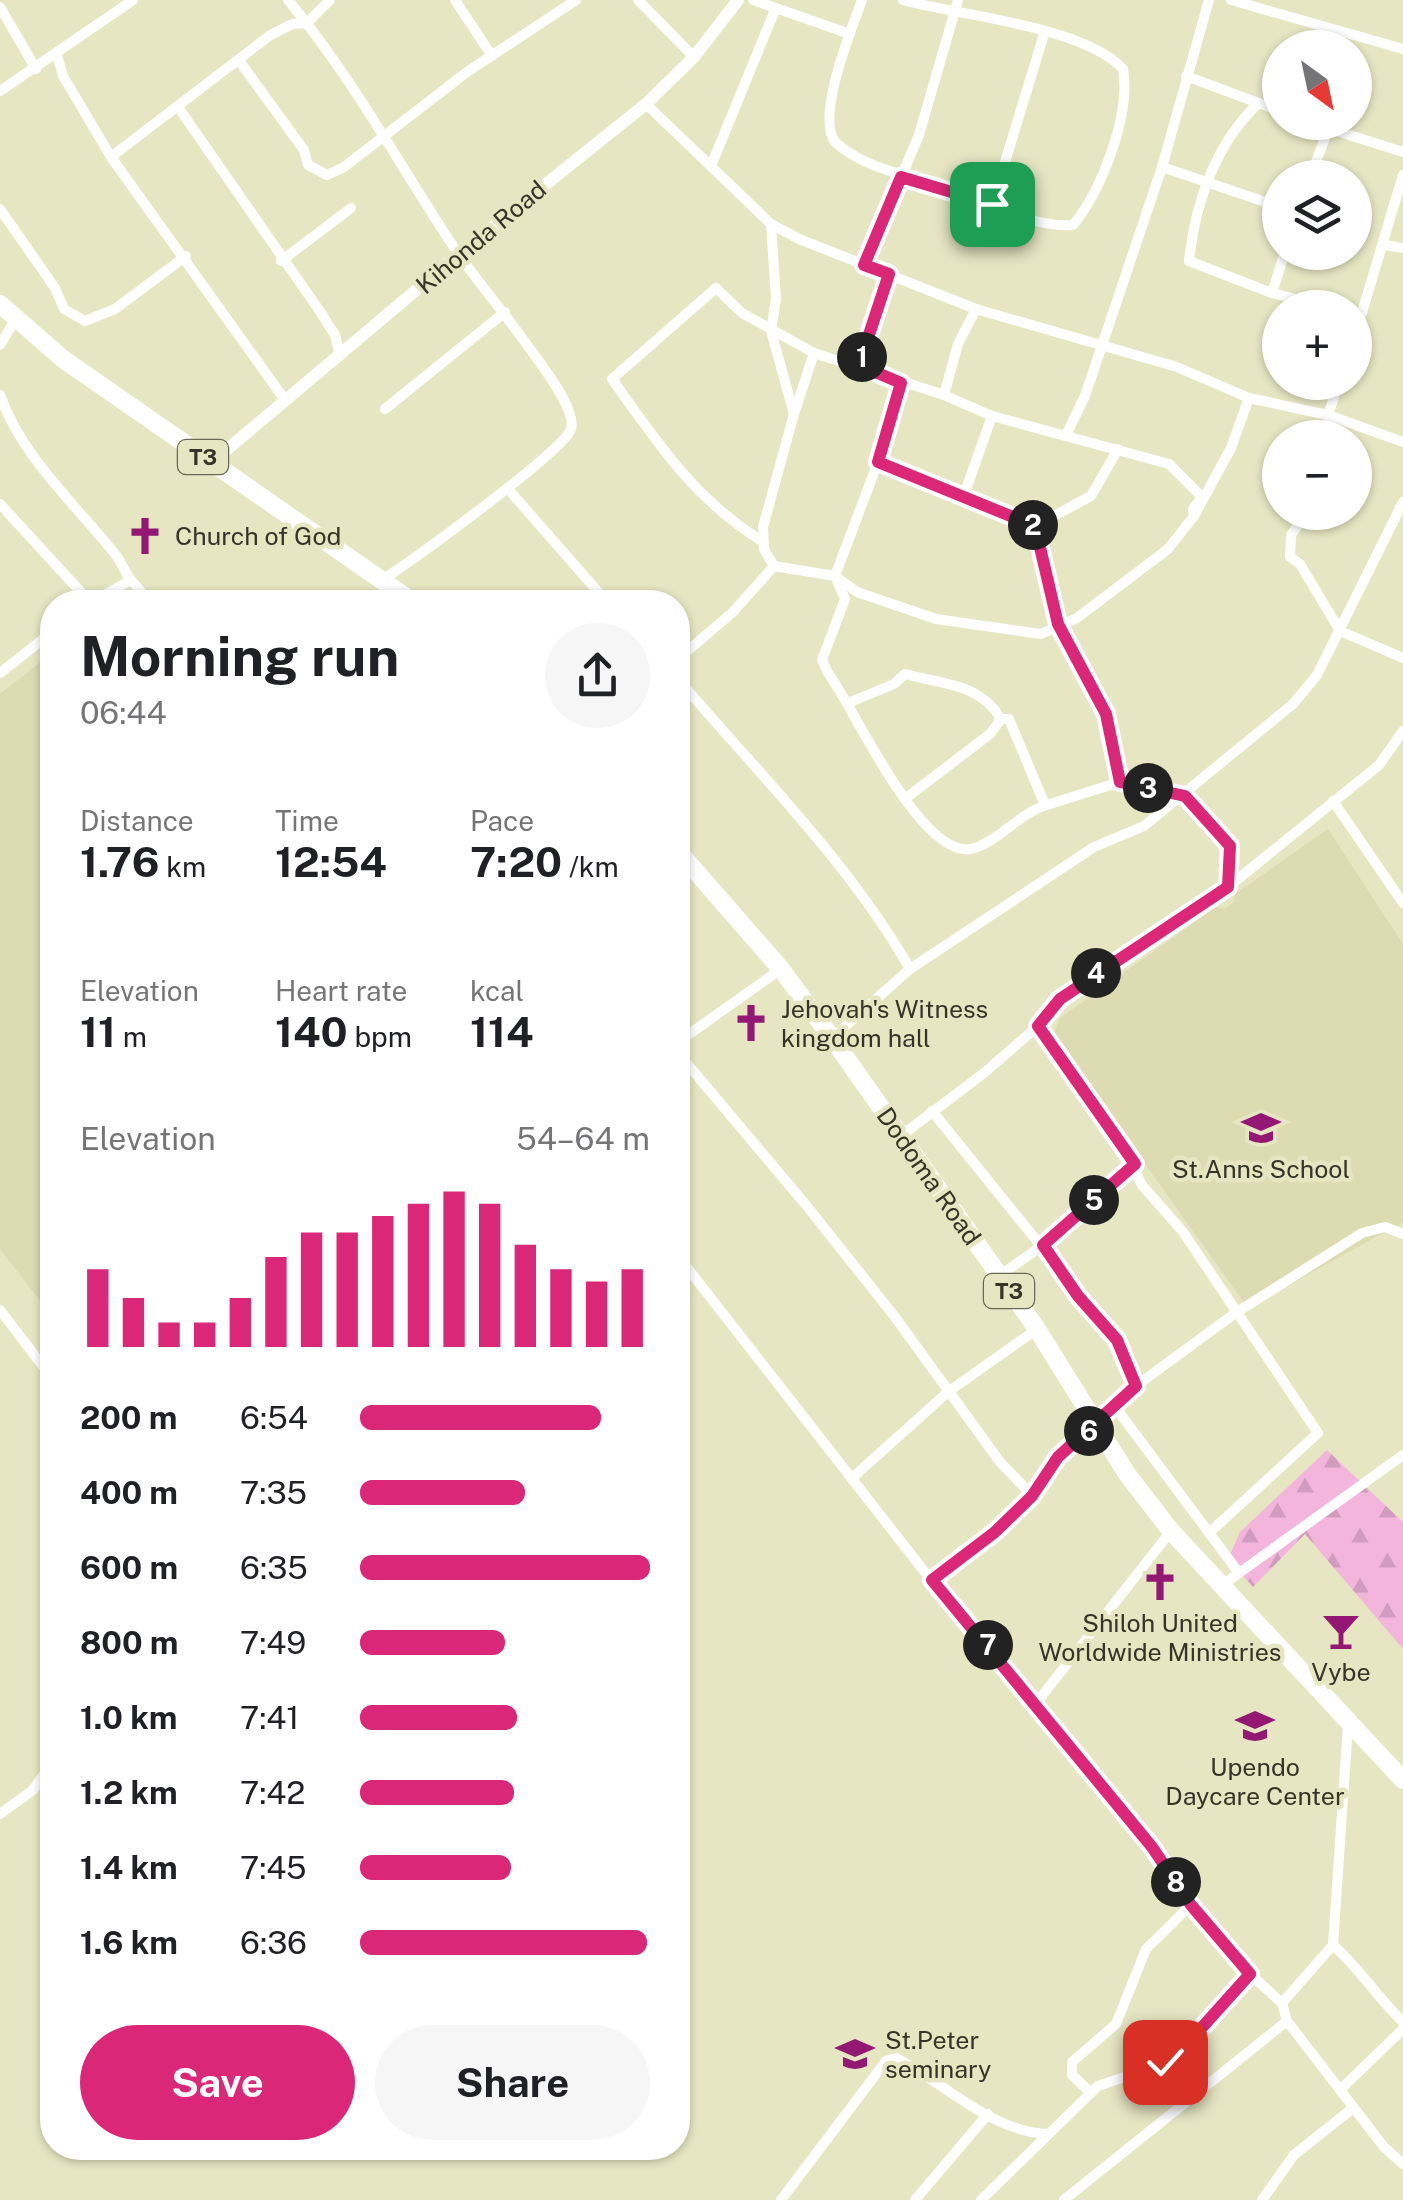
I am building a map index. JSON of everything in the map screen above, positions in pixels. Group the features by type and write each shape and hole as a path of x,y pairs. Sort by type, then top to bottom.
{"highway":[{"name":"T3","path":"0,304 63,359 396,590"},
{"name":"Dodoma Road","path":"690,865 781,969 832,1038 1036,1328 1096,1425 1171,1530 1348,1725 1402,1777"}],"street":[{"path":"0,91 57,56 133,0"},
{"path":"288,0 385,134 459,254 549,376 571,421 571,430 561,442 508,489 382,580"},
{"path":"111,157 278,31 307,23 330,0"},
{"path":"456,0 492,56"},
{"path":"240,62 316,172 336,172 492,56 576,0"},
{"path":"638,0 694,57"},
{"name":"Kihonda Road","path":"211,463 459,254 646,104 694,57 738,0"},
{"path":"752,0 850,34"},
{"path":"862,0 831,99 828,132 848,152 901,177 1032,220 1073,225 1091,203 1110,149 1125,94 1123,69 1112,57 1044,34 903,0"},
{"path":"864,265 933,94 958,0"},
{"path":"1068,433 1102,347 1162,167 1209,0"},
{"path":"1231,0 1403,50"},
{"path":"0,7 36,69"},
{"path":"711,166 775,10"},
{"path":"992,204 1044,34"},
{"path":"57,56 62,76 111,157 186,256 236,337 286,400"},
{"path":"1186,76 1262,104"},
{"path":"1259,103 1226,137 1207,183 1188,262 1262,290"},
{"path":"646,104 771,224 976,309 1176,367 1249,398 1328,415 1403,442"},
{"path":"178,107 281,261 327,322 340,356"},
{"path":"1362,140 1403,152"},
{"path":"1162,167 1262,202"},
{"path":"1367,290 1403,175"},
{"path":"281,261 351,208"},
{"path":"0,209 56,288 64,310 85,321 115,309 186,256"},
{"path":"771,224 776,299 771,330 794,414"},
{"path":"1384,246 1403,248"},
{"path":"859,365 889,274"},
{"path":"774,566 762,542 701,497 612,379 716,288 771,330 814,353 944,395 992,416 1068,433 1169,464 1202,497 1193,508 1194,516"},
{"path":"944,395 958,344 976,309"},
{"path":"385,409 505,312"},
{"path":"0,345 17,318"},
{"path":"762,542 794,414 814,353"},
{"path":"901,383 878,462 835,576 845,598 822,660 874,755 942,839 969,850 1045,805 1064,803 1120,782 1185,796 1230,846 1228,887"},
{"path":"0,395 19,432 79,516 119,557 140,590"},
{"path":"774,566 835,576 857,592 936,619 1040,634 1078,618 1168,549 1194,516 1230,448 1249,398"},
{"path":"1330,420 1333,400"},
{"path":"964,495 992,416"},
{"path":"1035,526 1090,496 1118,449"},
{"path":"878,462 1035,526"},
{"path":"508,489 597,590"},
{"path":"832,1038 910,969 1094,848 1144,826 1185,796 1204,773 1264,729 1310,686 1403,502"},
{"path":"0,504 80,590"},
{"path":"1035,526 1058,624 1106,714 1120,782"},
{"path":"1295,530 1290,558 1300,564 1340,631 1403,658"},
{"path":"690,649 733,612 774,566"},
{"path":"113,590 131,580"},
{"path":"0,672 40,641"},
{"path":"848,703 894,684 906,674 974,690 989,699 1001,719"},
{"path":"690,692 765,773 882,921 910,969"},
{"path":"906,798 990,734 1001,719"},
{"path":"1001,719 1009,719 1022,742 1045,805"},
{"path":"902,1135 1038,1026 1060,999 1228,887 1379,765 1403,731"},
{"path":"1333,801 1403,903"},
{"path":"690,1033 781,969"},
{"path":"1038,1026 1135,1164 1142,1185 1183,1232 1318,1438 1209,1533"},
{"path":"690,1067 896,1316 1000,1462 1032,1496"},
{"path":"932,1111 1117,1340 1136,1386"},
{"path":"998,1276 1043,1245 1135,1164"},
{"path":"932,1580 995,1532 1032,1496 1058,1457 1136,1386 1234,1314 1362,1233 1386,1227 1403,1234"},
{"path":"690,1271 932,1580 1152,1847 1191,1905 1250,1974 1282,2003 1287,2021 1353,2108 1403,2164"},
{"path":"0,1310 40,1362"},
{"path":"852,1478 948,1392 1036,1328"},
{"path":"1116,1408 1239,1573"},
{"path":"1220,1587 1403,1454"},
{"path":"1034,1706 1171,1530"},
{"path":"1282,2003 1332,1945 1342,1854 1348,1725"},
{"path":"0,1814 33,1790 40,1780"},
{"path":"1090,2092 1072,2074 1072,2062 1116,2024 1146,1949 1191,1905"},
{"path":"1332,1945 1368,1977 1377,1996 1403,2026 1340,2089"},
{"path":"982,2200 1090,2092 1105,2081 1165,2062 1188,2043 1250,1974"},
{"path":"1064,2200 1287,2021"},
{"path":"781,2200 886,2061 896,2058 967,2106 1027,2133 1046,2134"},
{"path":"1262,2200 1294,2155 1353,2108"},
{"path":"916,2200 988,2114"}],"shaded area":[{"path":"40,662 40,1301 0,1249 0,694"},
{"name":"St.Anns School","path":"1328,829 1403,944 1403,1222 1248,1308 1053,1035 1060,1018 1216,907 1225,909 1234,902 1235,894"}],"green space":[{"path":"1327,1450 1403,1522 1403,1649 1305,1534 1253,1587 1228,1559 1240,1532"}],"place":[{"name":"Church of God","path":"145,536"},
{"name":"Jehovah's Witness kingdom hall","path":"751,1023"},
{"name":"St.Anns School","path":"1261,1128"},
{"name":"Shiloh United Worldwide Ministries","path":"1160,1582"},
{"name":"Vybe","path":"1341,1631"},
{"name":"Upendo Daycare Center","path":"1255,1726"},
{"name":"St.Peter seminary","path":"855,2054"}],"route":[{"path":"992,204 901,177 864,265 889,274 859,365 901,383 878,462 1035,526 1058,624 1106,714 1120,782 1185,796 1230,846 1228,887 1149,936 1060,999 1045,1012 1038,1026 1135,1164 1043,1245 1078,1296 1117,1340 1136,1386 1058,1457 1032,1496 995,1532 932,1580 1152,1847 1191,1905 1250,1974 1188,2043 1165,2062"}]}
